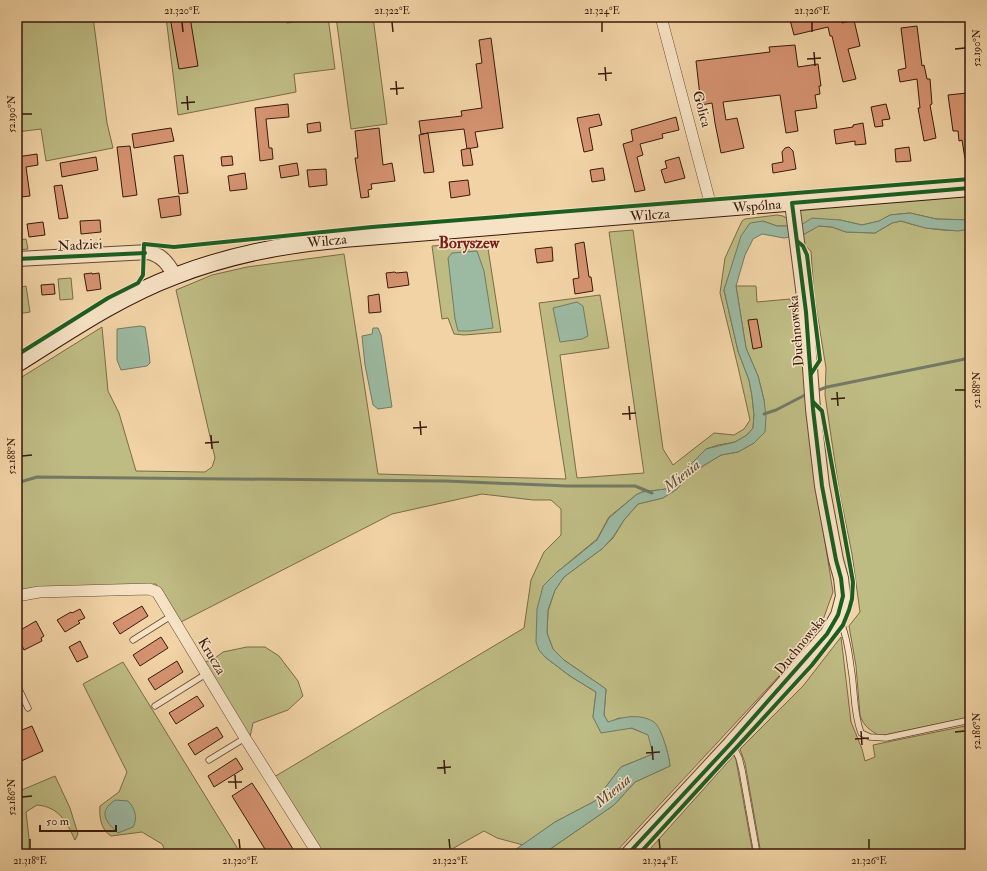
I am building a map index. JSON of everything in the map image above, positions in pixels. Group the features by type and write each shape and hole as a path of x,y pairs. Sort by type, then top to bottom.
{"main road":[{"name":"Wspólna","path":"712,210 793,211 858,192 970,188"},
{"name":"Wilcza","path":"17,364 114,304 175,276 222,260 262,251 302,244 712,210"}],"street":[{"name":"Golica","path":"661,17 712,210"},
{"name":"Duchnowska","path":"628,854 731,743 827,634 838,615 843,596 841,578 836,560 822,486 812,392 806,312 793,211"},
{"name":"Nadziei","path":"17,259 145,253 157,254 170,267 175,276"},
{"name":"Krucza","path":"17,596 39,592 153,589 157,592 245,738 318,854"}],"lane":[{"path":"838,615 846,639 852,669 856,720 861,733 870,737 886,738 970,720"},
{"path":"134,640 171,616"},
{"path":"155,706 206,674"},
{"path":"17,685 28,708"},
{"path":"209,760 245,738"},
{"path":"731,743 739,758 742,770 757,854"}],"shaded area":[{"path":"17,17 93,17 107,123 113,148 46,161 41,129 17,132"},
{"path":"166,17 286,17 287,23 328,17 335,69 294,74 296,92 178,115"},
{"path":"336,17 373,17 387,124 351,129"},
{"path":"970,194 970,220 936,219 910,213 890,215 880,221 862,225 840,220 801,225 799,214 800,209"},
{"path":"777,215 788,219 789,226 777,226 763,221 738,248 724,290 738,351 749,380 754,415 753,428 747,435 735,442 706,449 666,489 642,492 636,495 609,517 597,539 556,573 543,586 545,657 570,676 596,692 593,717 601,732 631,728 649,735 653,754 621,767 595,801 555,822 523,845 497,838 484,831 443,854 322,854 274,777 524,628 531,580 544,552 561,535 561,509 551,500 533,500 482,494 392,514 179,623 156,584 17,592 17,380 102,327 108,391 119,413 136,471 205,472 212,467 215,458 176,290 212,275 247,267 344,254 378,474 566,479 539,303 600,295 609,348 560,355 577,478 644,473 609,232 633,230 663,449 673,465 714,433 734,435 744,429 750,420 720,293 725,258 742,221 745,219"},
{"path":"901,221 918,226 943,230 970,229 970,717 880,736 865,725 860,715 856,666 849,626 860,612 852,554 839,490 825,395 826,368 814,294 811,251 803,244 801,236 818,226 832,227 846,232 875,233 892,223"},
{"path":"26,239 28,249 17,250 17,240"},
{"path":"487,242 501,332 464,335 454,334 448,318 442,319 432,246"},
{"path":"71,278 73,299 60,300 58,279"},
{"path":"26,286 30,312 17,314 17,288"},
{"path":"736,286 756,286 757,302 790,299 803,369 814,474 833,592 818,634 614,854 543,854 614,805 635,782 670,766 665,744 655,723 619,718 608,723 604,715 606,689 564,660 553,649 547,633 548,611 555,590 564,577 603,548 613,538 624,520 638,504 663,498 677,489 688,475 721,455 738,452 754,443 764,400 758,376 746,348"},
{"path":"841,637 851,722 862,749 865,761 875,757 873,745 970,725 970,854 761,854 745,763 740,749 803,686"},
{"path":"247,647 265,647 279,656 298,681 303,696 288,710 253,723 250,737 203,663 215,658 223,652"},
{"path":"123,662 241,854 167,854 162,844 142,832 111,836 103,827 100,819 100,806 119,792 127,772 83,684"},
{"path":"734,755 753,854 654,854 651,848"},
{"path":"55,776 70,808 78,834 75,840 61,816 45,806 37,805 26,812 29,854 20,854 17,846 17,792"}],"water":[{"path":"910,213 936,219 970,220 970,229 958,231 925,228 901,221 892,223 875,233 846,232 832,227 819,226 801,236 801,225 812,218 840,220 862,225 879,221 890,215"},
{"name":"Mienia","path":"763,221 777,226 789,226 790,237 784,238 762,234 753,239 745,255 736,286 746,348 758,376 764,400 766,417 765,432 754,443 738,452 721,455 688,475 677,489 663,498 638,504 603,548 564,577 555,590 548,610 547,633 553,649 564,660 606,689 604,715 608,722 625,717 637,717 649,719 654,722 660,730 667,749 670,766 635,782 614,805 543,854 509,854 555,822 595,801 621,767 653,754 648,735 632,728 601,733 593,717 596,692 570,676 545,657 539,650 536,642 537,609 543,586 556,573 597,540 609,518 636,495 642,492 666,489 706,449 735,442 747,435 753,428 754,415 749,380 738,351 724,290 741,236 750,223"},
{"path":"477,251 484,271 493,328 458,331 455,319 448,258 452,253"},
{"path":"577,302 583,306 588,336 582,339 560,342 553,308"},
{"path":"140,326 145,327 150,363 147,366 121,370 117,360 117,329"},
{"path":"373,328 378,328 381,335 392,407 378,409 373,405 365,365 362,336 372,334"},
{"path":"115,800 128,801 134,810 135,817 135,824 133,827 118,833 105,816 106,809"}],"building":[{"path":"170,17 190,17 198,66 179,69"},
{"path":"805,17 841,17 842,23 854,20 860,46 848,49 856,79 843,82 832,36 830,36 828,27 794,35 790,20"},
{"path":"917,26 922,66 924,65 927,79 930,79 932,104 930,105 936,138 924,141 918,108 920,108 917,79 900,82 898,70 906,68 901,28"},
{"path":"491,38 503,128 475,132 478,147 467,149 464,129 421,134 419,121 462,116 461,111 482,108 476,64 482,63 479,40"},
{"path":"795,45 798,67 818,64 821,86 819,86 820,94 815,95 817,108 795,111 798,131 786,133 780,95 723,102 726,120 737,118 744,148 721,153 712,103 701,105 696,61 770,52 769,47"},
{"path":"967,93 970,117 970,159 965,159 962,140 959,141 958,131 953,131 948,95"},
{"path":"288,104 289,117 266,119 269,148 272,148 273,159 260,161 255,108"},
{"path":"886,104 890,119 882,120 883,126 875,127 871,107"},
{"path":"599,114 602,125 589,128 593,150 584,152 577,118"},
{"path":"676,117 679,130 662,134 663,138 640,144 643,155 637,157 645,190 635,192 623,144 633,141 631,130"},
{"path":"320,122 321,131 308,133 307,124"},
{"path":"863,123 866,144 855,145 855,141 836,144 834,130 853,127 853,125"},
{"path":"171,128 174,141 134,148 132,134"},
{"path":"379,128 383,165 392,163 395,181 371,184 372,189 368,190 369,197 361,198 355,158 358,158 355,131"},
{"path":"428,133 434,172 424,173 419,135"},
{"path":"130,146 137,195 123,197 117,147"},
{"path":"789,147 793,151 796,169 773,173 772,164 783,162 782,152 785,148"},
{"path":"909,147 911,161 896,162 895,149"},
{"path":"470,148 473,165 463,166 461,150"},
{"path":"37,154 38,165 26,167 30,196 21,197 17,171 17,157"},
{"path":"183,155 188,193 179,194 174,156"},
{"path":"232,156 233,165 222,166 221,157"},
{"path":"96,157 98,170 62,177 60,163"},
{"path":"679,157 685,178 665,183 661,170 667,168 665,161"},
{"path":"297,163 299,175 281,178 279,166"},
{"path":"603,168 605,180 592,182 590,170"},
{"path":"326,169 327,185 309,187 307,170"},
{"path":"245,173 247,189 230,191 228,176"},
{"path":"468,180 470,195 451,198 449,182"},
{"path":"62,185 68,218 59,219 54,186"},
{"path":"179,196 181,215 161,218 158,199"},
{"path":"100,220 101,232 81,234 80,221"},
{"path":"43,222 45,235 29,237 27,224"},
{"path":"584,242 589,277 591,277 593,291 575,294 573,279 579,278 575,244"},
{"path":"552,247 553,261 537,263 535,249"},
{"path":"407,272 409,285 388,288 386,273"},
{"path":"99,273 101,289 87,291 84,274"},
{"path":"54,284 55,294 42,295 41,285"},
{"path":"379,294 381,312 369,313 368,296"},
{"path":"757,319 762,347 753,349 748,320"},
{"path":"142,606 148,616 120,634 113,623"},
{"path":"80,609 85,618 78,621 80,623 65,632 57,620"},
{"path":"36,621 44,636 41,638 42,641 24,650 17,632"},
{"path":"161,637 168,648 140,666 133,655"},
{"path":"80,641 88,657 77,662 69,647"},
{"path":"177,661 183,672 155,690 148,679"},
{"path":"197,696 204,706 176,724 169,713"},
{"path":"32,726 43,751 17,763 17,732"},
{"path":"217,727 223,737 195,755 188,744"},
{"path":"236,758 243,769 214,787 208,776"},
{"path":"252,783 296,854 268,854 232,796"}],"waterway":[{"path":"816,391 827,387 970,358"},
{"path":"764,414 776,410 807,394"},
{"path":"17,483 37,477 446,481 567,486 635,486 652,493"}],"cycle path":[{"path":"17,355 108,298 138,283 143,275 144,244 174,247 372,227 970,179"},
{"path":"628,854 731,743 827,634 838,615 843,596 841,578 836,560 822,486 813,409 806,312 792,203 970,188"},
{"path":"797,241 803,246 807,255 820,360 811,374"},
{"path":"17,259 145,253"},
{"path":"639,854 812,665 843,625 849,610 852,599 853,582 822,411 813,402"}],"district":[{"name":"Boryszew","path":"469,243"}]}
